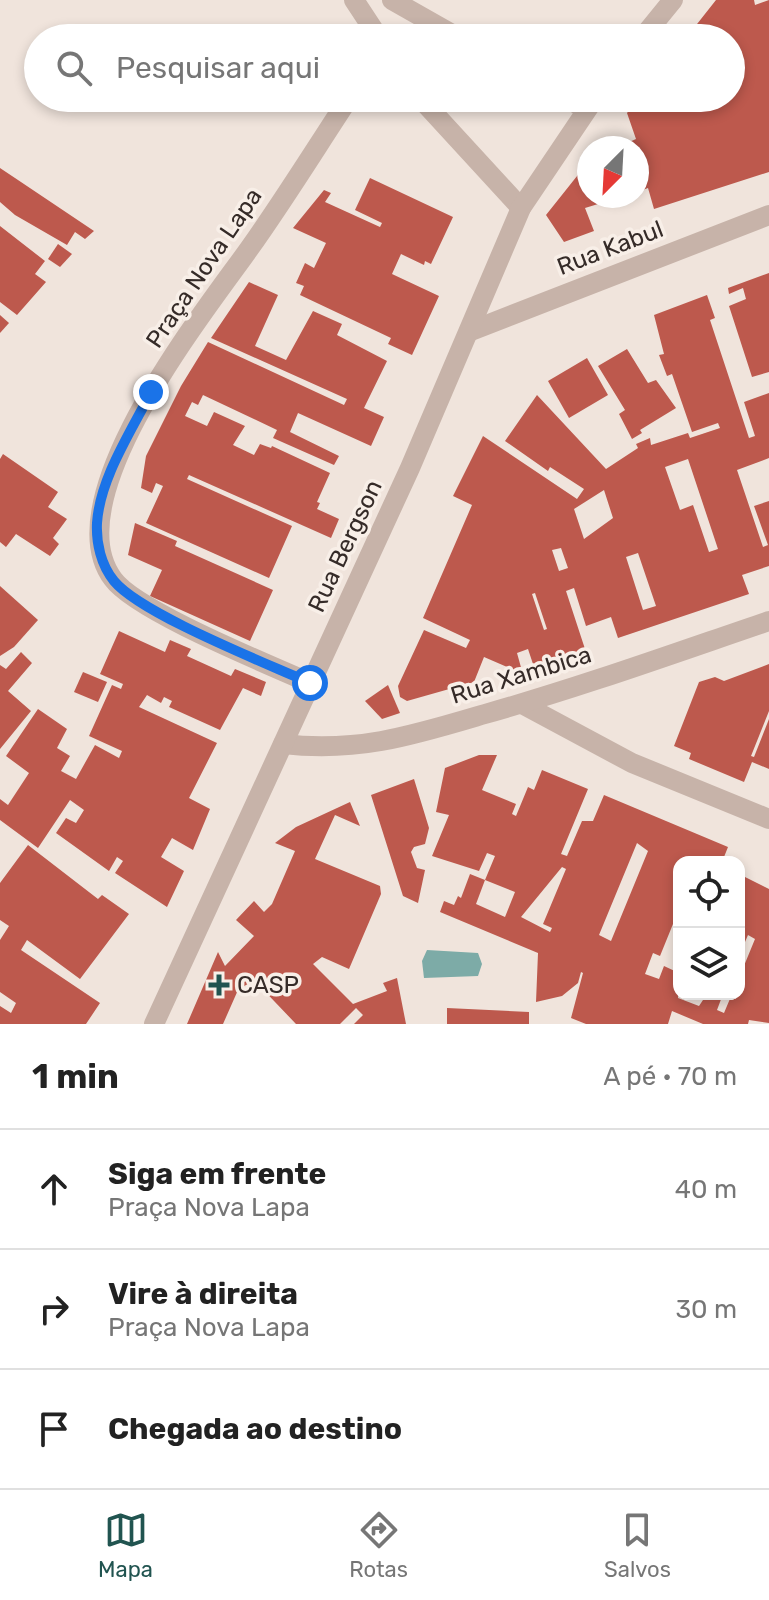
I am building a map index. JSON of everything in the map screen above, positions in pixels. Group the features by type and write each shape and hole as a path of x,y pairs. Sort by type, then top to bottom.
{"street":[{"path":"354,0 370,24"},
{"path":"392,0 434,24"},
{"path":"653,24 673,0"},
{"name":"Praça Nova Lapa","path":"310,683 163,614 115,583 98,547 97,520 114,466 151,392 197,318 249,249 340,112"},
{"path":"433,112 521,208"},
{"name":"Rua Bergson","path":"154,1024 471,331 521,208 585,112"},
{"name":"Rua Kabul","path":"471,331 769,215"},
{"name":"Rua Xambica","path":"283,744 323,749 389,742 522,704 769,621"},
{"path":"522,704 632,763 769,819"}],"water":[{"path":"427,950 478,953 482,964 478,976 424,978 422,961"}],"building":[{"path":"716,0 754,0 755,5 769,0 769,172 654,209 649,192 649,136 635,136 627,113 745,112 745,24 697,24"},
{"path":"0,168 94,231 85,239 75,232 67,245 15,215 0,202"},
{"path":"577,176 577,208 585,208 594,231 564,242 546,215"},
{"path":"370,178 453,217 431,264 425,261 424,265 401,254 392,274 439,296 412,355 388,344 391,338 300,295 304,286 296,283 305,263 314,268 326,243 293,228 324,190 331,193 325,202 380,227 382,223 355,210"},
{"path":"0,226 45,261 35,274 46,282 17,315 0,302"},
{"path":"58,244 72,254 60,267 48,259"},
{"path":"769,273 769,372 752,377 729,306 746,299 743,288 729,294 728,288"},
{"path":"249,282 278,295 255,346 286,360 313,311 342,324 337,335 387,361 364,408 384,417 371,446 298,413 290,432 339,456 334,465 273,438 277,430 203,395 198,405 192,402 185,416 207,426 214,412 245,426 233,445 254,455 260,444 272,446 330,473 317,509 339,519 331,538 189,475 187,479 292,526 269,578 146,523 163,486 156,483 152,493 141,488 146,456 181,386 208,342 344,405 347,399 211,338"},
{"path":"707,295 715,318 710,320 749,438 755,436 744,402 769,393 769,458 737,470 763,547 768,545 754,506 769,501 769,566 742,575 749,594 618,638 611,617 586,626 574,588 566,591 585,649 534,667 528,649 517,653 522,671 519,672 484,657 474,682 407,701 400,697 398,686 424,630 466,648 470,640 423,618 472,505 453,496 483,436 577,499 584,489 550,467 548,471 505,441 537,395 606,469 638,448 636,444 650,438 651,445 688,433 690,438 720,428 718,423 692,432 672,374 667,376 659,355 664,354 654,315","holes":["688,459 718,549 709,552 693,505 680,510 665,467","604,490 613,518 584,539 574,509","561,548 568,568 559,571 552,550","638,553 656,606 643,610 626,557","535,593 547,629 544,630 532,594"]},
{"path":"0,315 9,323 0,333"},
{"path":"627,349 648,383 656,380 676,408 640,430 642,433 632,439 619,414 625,410 598,366"},
{"path":"587,358 608,395 569,418 548,381"},
{"path":"3,454 58,492 48,507 67,519 53,538 59,544 50,556 16,534 6,547 0,542 0,459"},
{"path":"135,523 177,541 175,546 273,590 250,641 150,596 162,570 128,555"},
{"path":"0,586 38,620 14,647 0,656"},
{"path":"119,631 165,652 170,640 191,649 187,656 231,676 235,669 266,682 261,696 243,688 220,730 169,707 172,701 164,697 161,703 147,695 139,707 217,743 189,798 210,809 193,850 172,838 161,857 184,871 167,907 115,873 123,861 117,857 109,871 56,833 66,818 76,823 84,810 70,800 38,848 0,820 0,799 8,805 29,773 6,756 38,709 67,729 57,748 70,756 61,771 76,779 95,745 119,758 122,751 89,736 112,685 121,689 123,684 100,674"},
{"path":"21,652 32,663 8,691 31,711 0,749 0,665 6,669"},
{"path":"769,664 769,711 751,756 754,757 769,719 769,769 752,762 744,782 689,759 691,753 674,746 699,682 715,677 724,681"},
{"path":"83,672 107,682 98,702 74,692"},
{"path":"388,685 400,713 382,719 365,701"},
{"path":"479,755 497,755 482,790 516,804 512,814 516,816 528,787 534,790 542,770 588,789 561,854 567,856 582,821 593,821 604,795 728,847 724,856 673,856 673,924 660,956 653,953 645,974 659,979 664,966 673,970 673,1000 699,1006 703,1000 721,1000 717,1010 724,1013 729,1000 745,1000 745,963 755,939 748,935 745,942 745,877 769,889 769,1023 749,1020 748,1024 703,1024 672,1011 668,1024 586,1024 571,1018 581,972 578,983 562,996 536,1002 538,953 440,912 444,901 454,905 458,896 461,898 470,874 485,880 495,856 487,853 479,871 432,856 449,815 436,812 445,768","holes":["637,843 648,851 611,941 599,935","562,867 566,869 543,924 552,928 550,932 521,917","485,880 515,892 505,917 476,904"]},
{"path":"414,779 429,828 425,844 414,847 411,852 417,868 425,870 418,903 403,896 371,795"},
{"path":"350,802 360,826 335,815 315,859 380,886 381,894 349,969 322,957 313,964 353,1004 387,991 383,983 397,978 406,1024 354,1024 363,1015 356,1008 340,1024 296,1024 254,980 238,990 223,1024 187,1024 218,952 225,966 254,936 236,920 254,901 264,912 272,904 295,851 275,843 296,827"},
{"path":"28,845 98,899 102,895 129,914 80,979 27,940 21,950 100,1003 86,1024 0,1024 0,1006 11,1013 16,1003 0,992 0,940 9,926 0,920 0,883"},
{"path":"447,1008 529,1012 529,1024 447,1024"}],"place":[{"name":"CASP","path":"219,985"}],"route":[{"path":"151,392 114,466 97,520 98,547 106,569 115,583 136,599 310,683"}]}
